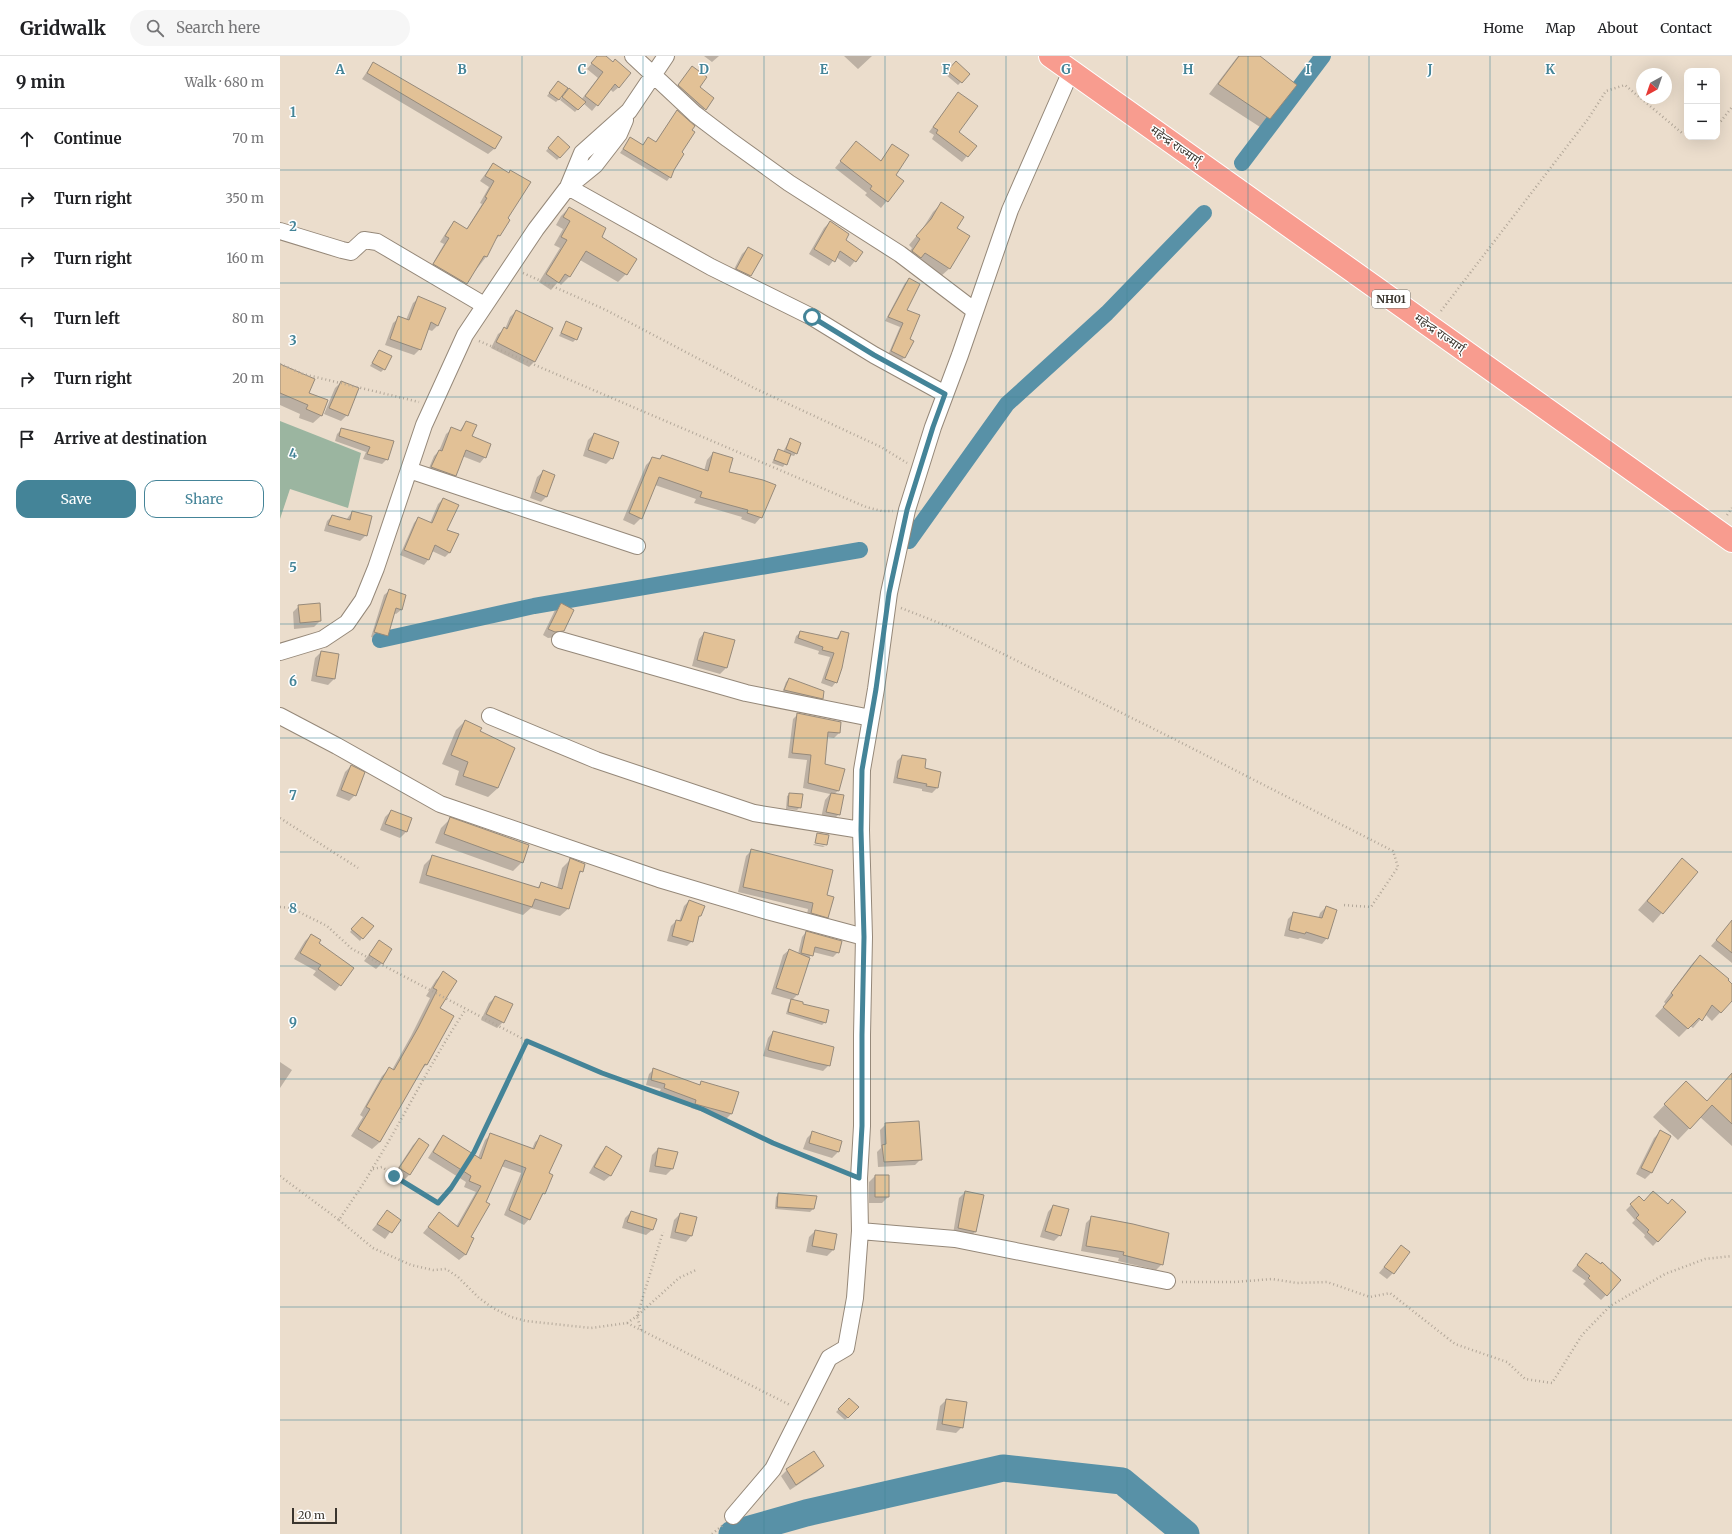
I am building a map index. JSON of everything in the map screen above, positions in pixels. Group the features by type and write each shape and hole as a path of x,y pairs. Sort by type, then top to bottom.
{"highway":[{"name":"महेन्द्र राज्मार्ग्","path":"1050,56 1732,541"}],"street":[{"path":"633,56 695,114 728,139 789,183 900,254 975,311"},
{"path":"280,652 323,639 348,622 363,600 376,568 424,425 465,335 510,267 568,187 582,153 629,111 666,56"},
{"path":"733,1516 773,1469 786,1440 829,1358 846,1348 856,1298 860,1231 859,1178 862,1126 864,937 861,830 862,770 871,718 887,603 907,510 933,427 1010,210 1071,71"},
{"path":"568,187 711,267 812,317 874,355 945,394"},
{"path":"280,231 351,252 364,240 377,242 484,305"},
{"path":"409,470 637,546"},
{"path":"560,640 746,693 871,718"},
{"path":"280,716 440,804 659,879 767,911 864,937"},
{"path":"490,716 596,760 754,813 861,830"},
{"path":"860,1231 955,1239 1167,1281"}],"path":[{"path":"1429,326 1588,119 1606,91 1625,85 1682,133 1684,133"},
{"path":"1720,122 1732,107"},
{"path":"510,267 544,284 606,310 754,388 881,446 920,471"},
{"path":"465,335 866,508 882,511 907,510"},
{"path":"280,364 303,374 433,405"},
{"path":"887,603 947,626 1172,738 1392,851 1398,868 1372,907 1343,905"},
{"path":"280,818 358,868"},
{"path":"280,907 290,908 327,926 352,950 527,1041 602,1073 702,1109 773,1143 859,1178"},
{"path":"339,1220 372,1169 427,1072 466,1009"},
{"path":"372,1169 382,1167 420,1193 438,1203 451,1188 474,1152 527,1041"},
{"path":"280,1176 339,1220 373,1248 411,1265 433,1270 446,1269 458,1277 479,1298 493,1308 511,1317 526,1321 591,1328 627,1323 637,1316 679,1278 696,1270"},
{"path":"641,1330 637,1316 663,1232"},
{"path":"1167,1281 1236,1282 1272,1279 1297,1283 1327,1282 1370,1297 1390,1293 1455,1344 1508,1362 1526,1379 1552,1383 1582,1335 1610,1306 1665,1274 1705,1259 1732,1256"},
{"path":"627,1323 802,1411"}],"green space":[{"path":"280,421 361,453 348,508 290,489 280,519"}],"building":[{"path":"597,56 606,56 613,62 615,59 631,73 619,88 615,84 598,106 585,96 603,72 591,63"},
{"path":"1239,56 1260,56 1297,85 1270,119 1218,84"},
{"path":"956,61 970,74 962,83 947,71"},
{"path":"373,62 502,137 495,149 367,73"},
{"path":"692,66 707,77 700,87 714,98 706,110 678,85"},
{"path":"558,81 568,88 559,100 549,93"},
{"path":"569,88 586,102 578,110 562,97"},
{"path":"958,92 978,106 959,132 977,146 968,157 936,133 938,130 933,127"},
{"path":"677,110 695,126 692,130 695,132 682,152 684,154 671,178 623,149 630,137 643,145 648,137 656,142"},
{"path":"558,136 570,147 560,158 548,148"},
{"path":"856,141 881,161 892,144 909,155 896,175 904,181 888,202 870,189 872,186 840,161"},
{"path":"493,163 509,173 510,170 531,182 508,218 510,220 500,236 498,235 487,257 484,256 467,284 433,264 449,238 445,236 454,221 467,229 487,198 485,197 494,181 485,176"},
{"path":"941,202 964,217 957,228 970,236 950,269 925,253 921,258 912,251 920,239 916,236 931,219"},
{"path":"569,207 606,228 602,237 637,259 627,275 586,251 570,277 565,274 559,283 546,274 567,240 561,237 570,221 563,217"},
{"path":"830,221 849,234 846,240 863,252 856,262 840,251 835,262 814,249"},
{"path":"748,247 763,255 751,276 736,269"},
{"path":"909,278 920,284 907,310 920,315 910,339 914,341 905,358 891,351 903,323 888,317"},
{"path":"418,296 446,308 438,326 431,322 421,350 390,339 398,316 409,320"},
{"path":"516,310 553,328 535,362 496,342 504,327 507,329"},
{"path":"566,321 582,328 577,340 561,333"},
{"path":"379,350 392,356 385,370 372,363"},
{"path":"280,364 315,379 309,393 328,400 322,416 306,409 308,405 280,393"},
{"path":"341,381 359,388 348,416 329,408"},
{"path":"466,421 477,425 472,436 491,444 486,458 466,450 456,476 431,467 439,450 442,451 451,427 461,431"},
{"path":"341,428 394,441 388,460 367,454 370,447 339,436"},
{"path":"594,433 619,442 613,459 588,450"},
{"path":"790,438 801,443 797,454 786,449"},
{"path":"778,449 791,454 787,465 774,460"},
{"path":"713,452 733,458 729,472 763,480 776,485 762,518 747,513 748,510 700,497 702,492 659,477 642,519 629,513 652,457 660,459 662,455 708,471"},
{"path":"543,470 555,475 547,497 535,492"},
{"path":"443,498 459,505 447,530 459,534 450,553 435,545 429,560 404,550 418,517 432,523"},
{"path":"352,511 372,516 367,536 328,525 332,515 350,520"},
{"path":"389,589 406,595 402,610 396,608 388,636 374,632"},
{"path":"320,603 321,621 300,623 298,605"},
{"path":"561,603 574,610 564,631 555,632 548,629"},
{"path":"800,631 838,639 841,631 849,633 842,668 837,683 825,679 834,653 822,650 823,647 798,638"},
{"path":"704,632 735,640 727,668 697,660"},
{"path":"321,651 339,654 335,679 316,676"},
{"path":"789,678 824,691 823,699 784,690"},
{"path":"797,713 841,722 840,733 828,732 825,764 845,769 839,791 808,783 811,755 792,753"},
{"path":"465,720 482,728 480,731 515,748 498,788 463,776 468,762 451,755"},
{"path":"902,755 926,759 925,768 941,772 938,788 926,786 927,784 897,778"},
{"path":"351,765 365,772 356,796 341,790"},
{"path":"789,793 803,794 801,808 788,806"},
{"path":"831,793 844,795 840,815 826,812"},
{"path":"391,810 412,818 407,832 385,824"},
{"path":"450,817 529,845 523,863 444,834"},
{"path":"817,833 829,835 827,845 815,843"},
{"path":"751,849 833,870 827,895 834,897 828,918 811,913 813,903 743,887"},
{"path":"432,855 539,888 541,882 562,889 570,858 585,864 583,872 580,871 569,909 535,899 532,907 426,875"},
{"path":"1682,858 1698,872 1663,914 1647,901"},
{"path":"689,900 705,906 701,916 699,916 693,942 672,936 676,920 681,921"},
{"path":"1326,906 1337,910 1328,939 1306,932 1305,934 1289,930 1293,912 1322,918"},
{"path":"362,917 374,926 363,939 351,929"},
{"path":"1732,920 1732,953 1716,940"},
{"path":"806,931 842,941 839,953 815,947 813,956 801,953"},
{"path":"311,934 321,940 319,943 354,968 341,986 318,969 321,965 300,953"},
{"path":"379,940 392,949 383,964 369,955"},
{"path":"789,949 810,958 798,995 776,988"},
{"path":"1700,955 1729,979 1728,980 1732,984 1732,1001 1721,1013 1712,1005 1702,1021 1699,1018 1688,1029 1663,1007 1673,995 1671,993"},
{"path":"443,971 457,981 440,1008 454,1016 427,1065 425,1064 380,1142 358,1129 370,1109 366,1107 389,1067 394,1070 418,1028 437,990 433,988"},
{"path":"495,996 513,1004 504,1023 486,1014"},
{"path":"791,999 803,1002 803,1004 829,1010 826,1023 788,1012"},
{"path":"773,1031 834,1047 830,1066 768,1050"},
{"path":"653,1068 700,1085 701,1081 739,1092 732,1114 695,1104 696,1100 664,1088 665,1084 651,1080"},
{"path":"1732,1073 1732,1124 1712,1105 1690,1129 1664,1104 1686,1081 1707,1101"},
{"path":"919,1121 922,1160 884,1162 882,1145 886,1144 885,1123"},
{"path":"1660,1130 1671,1136 1652,1173 1641,1168"},
{"path":"812,1131 842,1141 839,1152 809,1143"},
{"path":"490,1133 534,1149 540,1135 562,1145 549,1173 553,1175 545,1194 543,1193 530,1220 509,1210 526,1168 505,1160 486,1202 490,1204 471,1237 474,1238 466,1255 428,1227 439,1212 458,1227 481,1186 469,1181 471,1176 433,1152 443,1135 481,1159"},
{"path":"419,1138 429,1145 410,1175 399,1168"},
{"path":"606,1146 622,1156 611,1176 594,1167"},
{"path":"658,1148 678,1152 673,1169 655,1166"},
{"path":"875,1175 889,1175 889,1197 875,1197"},
{"path":"965,1191 984,1195 976,1232 958,1228"},
{"path":"1653,1191 1668,1204 1672,1199 1686,1212 1658,1242 1647,1232 1649,1230 1636,1218 1639,1215 1630,1204 1639,1196 1644,1201"},
{"path":"778,1193 817,1196 814,1209 777,1207"},
{"path":"1053,1205 1069,1209 1061,1236 1045,1231"},
{"path":"387,1210 401,1220 392,1233 377,1224"},
{"path":"631,1211 657,1219 653,1230 627,1222"},
{"path":"680,1213 697,1217 692,1236 675,1232"},
{"path":"1091,1216 1169,1233 1163,1265 1123,1255 1124,1252 1086,1246"},
{"path":"815,1230 837,1234 834,1250 812,1246"},
{"path":"1401,1245 1410,1252 1394,1274 1384,1267"},
{"path":"1586,1253 1601,1264 1602,1262 1621,1280 1607,1296 1588,1278 1590,1276 1577,1265"},
{"path":"849,1398 859,1407 848,1418 838,1409"},
{"path":"946,1399 967,1402 963,1428 942,1424"},
{"path":"814,1451 824,1466 796,1485 786,1469"}],"waterway":[{"path":"1242,163 1323,56"},
{"path":"909,541 1007,404 1107,313 1204,213"},
{"path":"380,640 534,606 860,550"},
{"path":"732,1534 806,1513 1003,1468 1122,1481 1186,1534"}],"route":[{"path":"394,1176 438,1203 451,1188 474,1152 527,1041 602,1073 702,1109 773,1143 859,1178 862,1126 864,937 861,830 862,770 876,689 889,593 907,510 945,394 874,355 812,317"}]}
